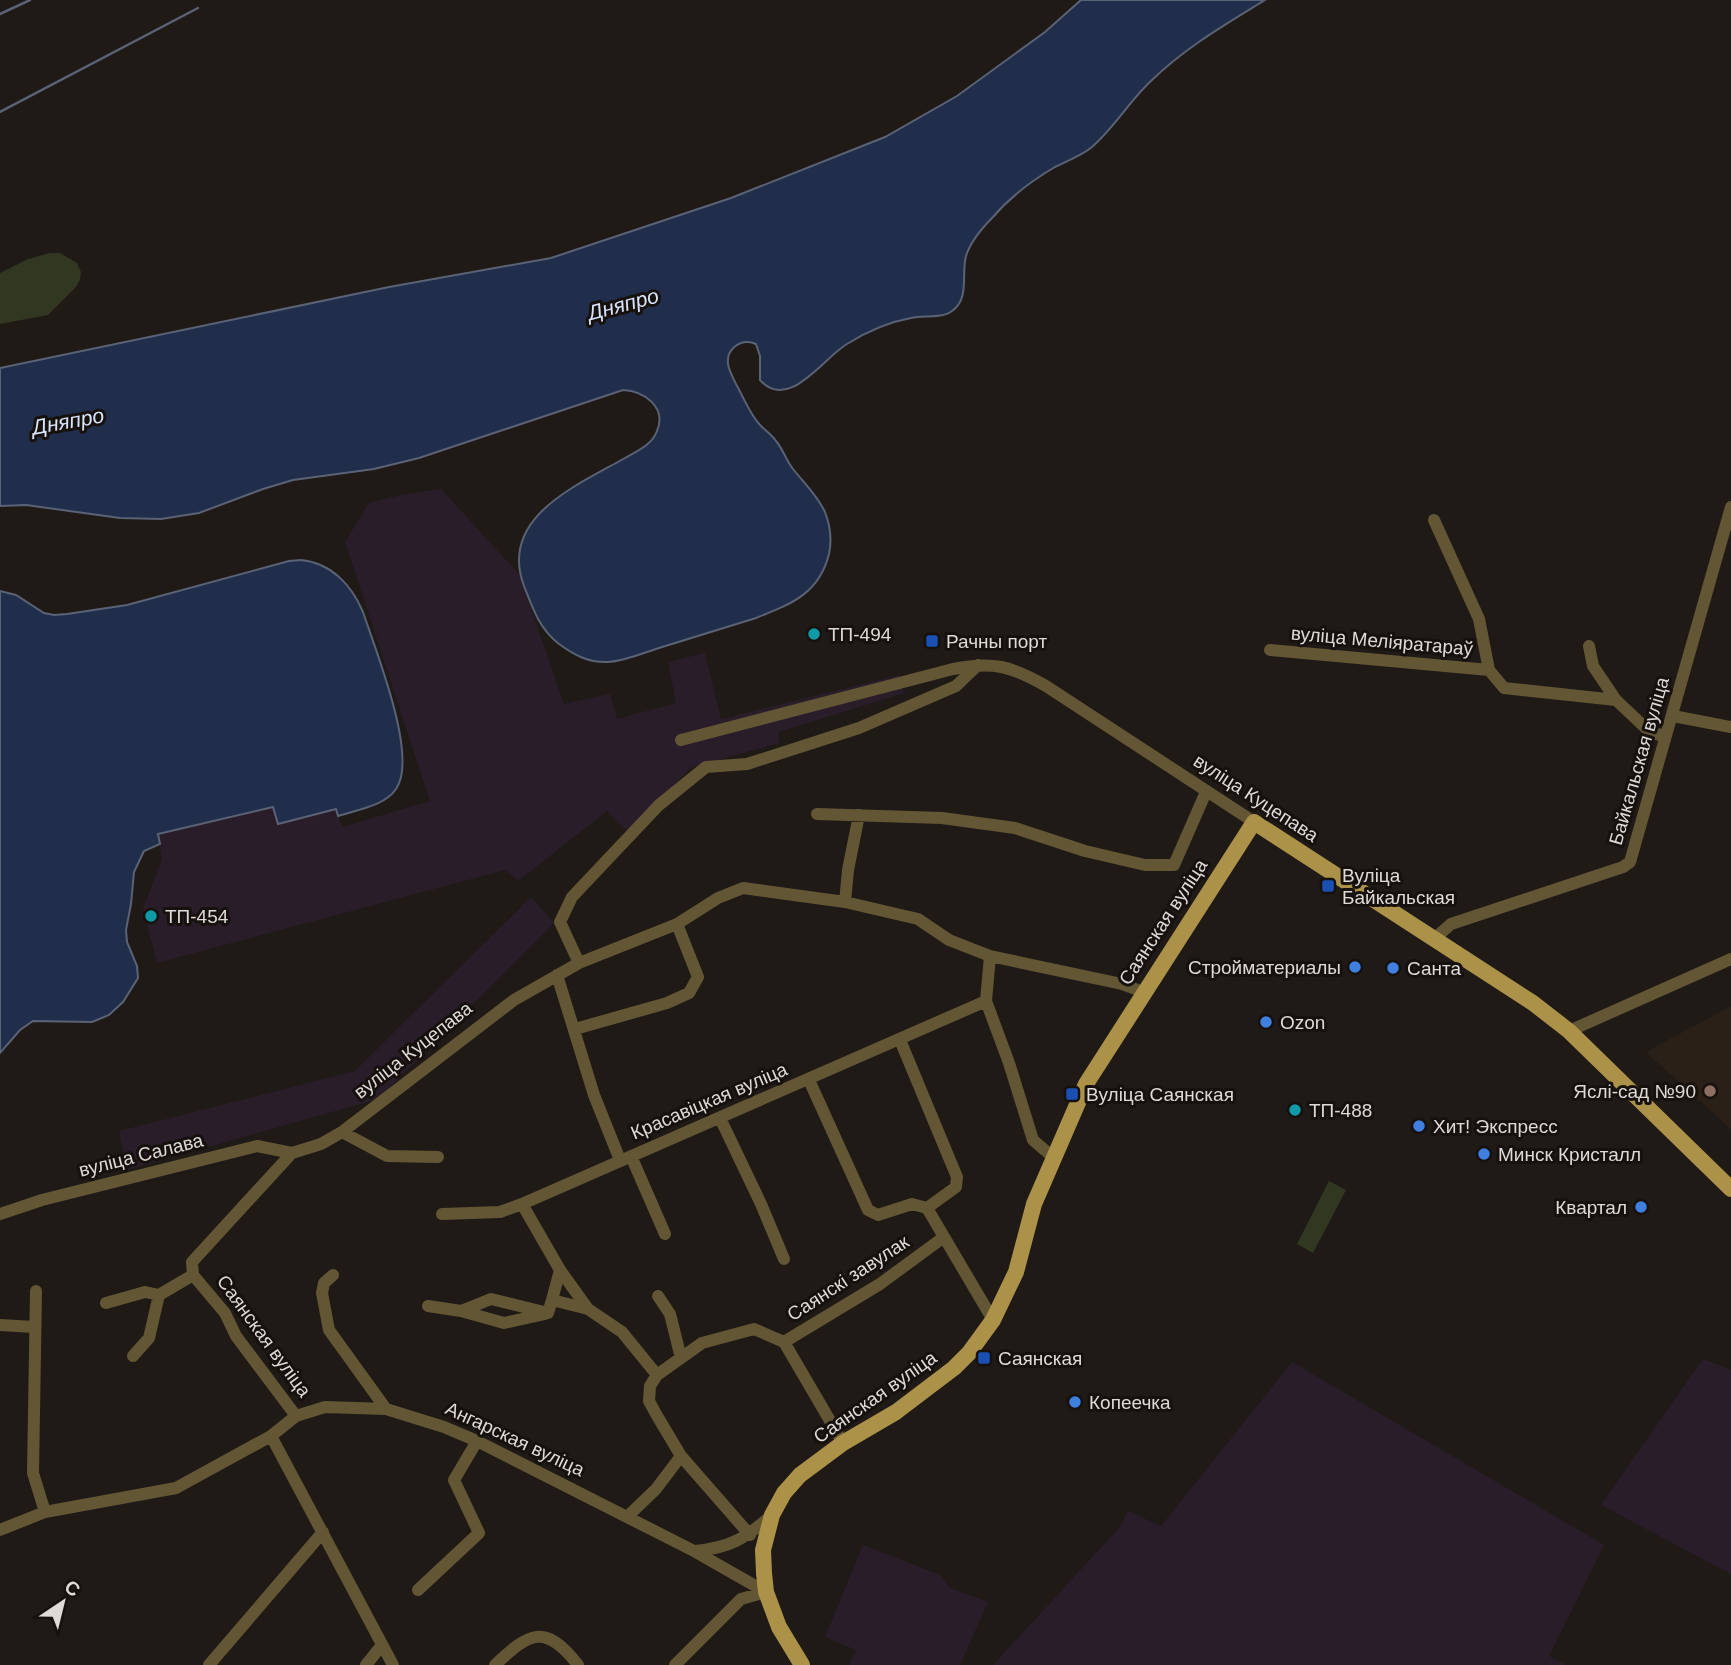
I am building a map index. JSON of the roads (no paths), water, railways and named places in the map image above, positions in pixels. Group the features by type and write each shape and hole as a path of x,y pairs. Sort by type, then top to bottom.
{"main road":[{"name":"вуліца Куцепава","path":"1254,822 1534,1003 1569,1031 1731,1189"},
{"name":"Саянская вуліца","path":"766,1592 763,1550 772,1515 794,1480 843,1443 911,1402 969,1353 993,1320 1016,1272 1034,1204 1086,1084 1254,822"},
{"path":"766,1592 779,1627 802,1665"}],"street":[{"name":"Байкальская вуліца","path":"1434,939 1451,924 1623,867 1630,862 1731,506"},
{"name":"вуліца Меліяратараў","path":"1434,520 1479,619 1489,670 1504,688 1616,700"},
{"path":"1589,646 1593,666 1616,700 1652,734 1667,735"},
{"name":"вуліца Меліяратараў","path":"1270,650 1489,670"},
{"path":"579,963 561,922 572,897 659,805 706,767 747,764 859,729 956,686 978,664"},
{"name":"вуліца Куцепава","path":"681,740 953,668 978,664 1004,666 1032,678 1254,822"},
{"path":"1672,716 1731,727"},
{"path":"817,814 942,818 1015,828 1109,857 1145,865 1174,865 1206,792"},
{"path":"845,902 848,870 859,815"},
{"path":"665,1234 594,1095 557,975 579,963 677,924 718,898 743,888 845,902 918,919 949,940 990,956 1122,984 1143,992"},
{"path":"575,1029 667,1003 689,993 698,977 677,924"},
{"path":"990,956 986,1001 1033,1140 1054,1158"},
{"path":"1569,1031 1731,959"},
{"name":"вуліца Куцепава","path":"292,1153 321,1144 342,1132 514,1000 557,975"},
{"name":"Красавіцкая вуліца","path":"442,1214 500,1212 522,1205 986,1001"},
{"path":"900,1040 957,1177 956,1187 927,1208"},
{"path":"809,1080 867,1210 878,1215 912,1204 927,1208 993,1320"},
{"path":"720,1118 784,1259"},
{"path":"342,1132 387,1156 438,1157"},
{"name":"вуліца Салава","path":"0,1214 42,1200 257,1146 292,1153"},
{"name":"Саянская вуліца","path":"292,1153 192,1262 193,1275 225,1313 236,1336 296,1416"},
{"path":"522,1205 560,1270 588,1309"},
{"name":"Саянскі завулак","path":"657,1374 702,1343 754,1329 784,1342 880,1284 944,1237"},
{"path":"548,1313 560,1270"},
{"path":"106,1303 145,1292 159,1295 193,1275"},
{"path":"333,1275 324,1283 322,1293 329,1330 386,1409"},
{"path":"36,1291 33,1473 45,1512"},
{"path":"133,1356 149,1338 159,1295"},
{"path":"658,1296 670,1314 681,1358"},
{"path":"461,1311 491,1299 548,1313"},
{"path":"552,1300 588,1309 622,1332 657,1374 650,1386 649,1401 681,1456 750,1535"},
{"path":"428,1306 504,1322 548,1313"},
{"path":"0,1325 34,1327"},
{"path":"784,1342 843,1443"},
{"name":"Ангарская вуліца","path":"0,1530 45,1512 176,1488 271,1436 296,1416 325,1407 386,1409 444,1427 477,1441 694,1551 766,1592"},
{"path":"271,1436 393,1665"},
{"path":"418,1590 479,1533 454,1480 477,1441"},
{"path":"627,1517 656,1489 681,1456"},
{"path":"694,1551 721,1549 750,1535 772,1515"},
{"path":"209,1665 323,1532"},
{"path":"675,1665 741,1599 766,1592"},
{"path":"495,1665 521,1641 538,1636 560,1645 578,1665"},
{"path":"366,1665 382,1645"}],"water":[{"name":"Дняпро","path":"1081,0 1265,0 1165,68 1092,147 1038,178 1007,202 970,246 966,256 963,293 958,306 952,311 943,315 903,320 870,332 838,351 805,379 782,390 771,388 760,380 760,356 756,344 744,342 731,350 728,358 730,370 750,412 781,447 793,469 818,500 829,527 829,554 818,579 802,596 781,608 608,662 588,660 576,655 559,644 537,618 524,586 519,562 522,541 532,522 547,506 644,447 655,436 659,422 656,408 646,397 631,391 623,390 419,458 374,469 293,480 199,513 161,519 120,518 26,505 0,506 0,368 389,287 551,258 731,198 885,137 957,96 1045,32"},
{"path":"301,560 322,566 339,577 353,593 363,612 393,702 399,729 402,774 396,789 385,800 338,816 336,809 278,824 273,807 158,834 160,844 144,851 134,872 126,930 138,978 123,1002 109,1015 92,1022 33,1021 20,1030 0,1053 0,591 16,595 44,613 67,614 127,605"}],"waterway":[{"path":"0,14 30,0"},
{"path":"0,112 198,8"}],"place":[{"name":"ТП-494","path":"814,634"},
{"name":"Рачны порт","path":"932,641"},
{"name":"Вуліца Байкальская","path":"1328,886"},
{"name":"ТП-454","path":"151,916"},
{"name":"Стройматериалы","path":"1355,967"},
{"name":"Санта","path":"1393,968"},
{"name":"Ozon","path":"1266,1022"},
{"name":"Яслі-сад №90","path":"1710,1091"},
{"name":"Вуліца Саянская","path":"1072,1094"},
{"name":"ТП-488","path":"1295,1110"},
{"name":"Хит! Экспресс","path":"1419,1126"},
{"name":"Минск Кристалл","path":"1484,1154"},
{"name":"Квартал","path":"1641,1207"},
{"name":"Саянская","path":"984,1358"},
{"name":"Копеечка","path":"1075,1402"}]}
